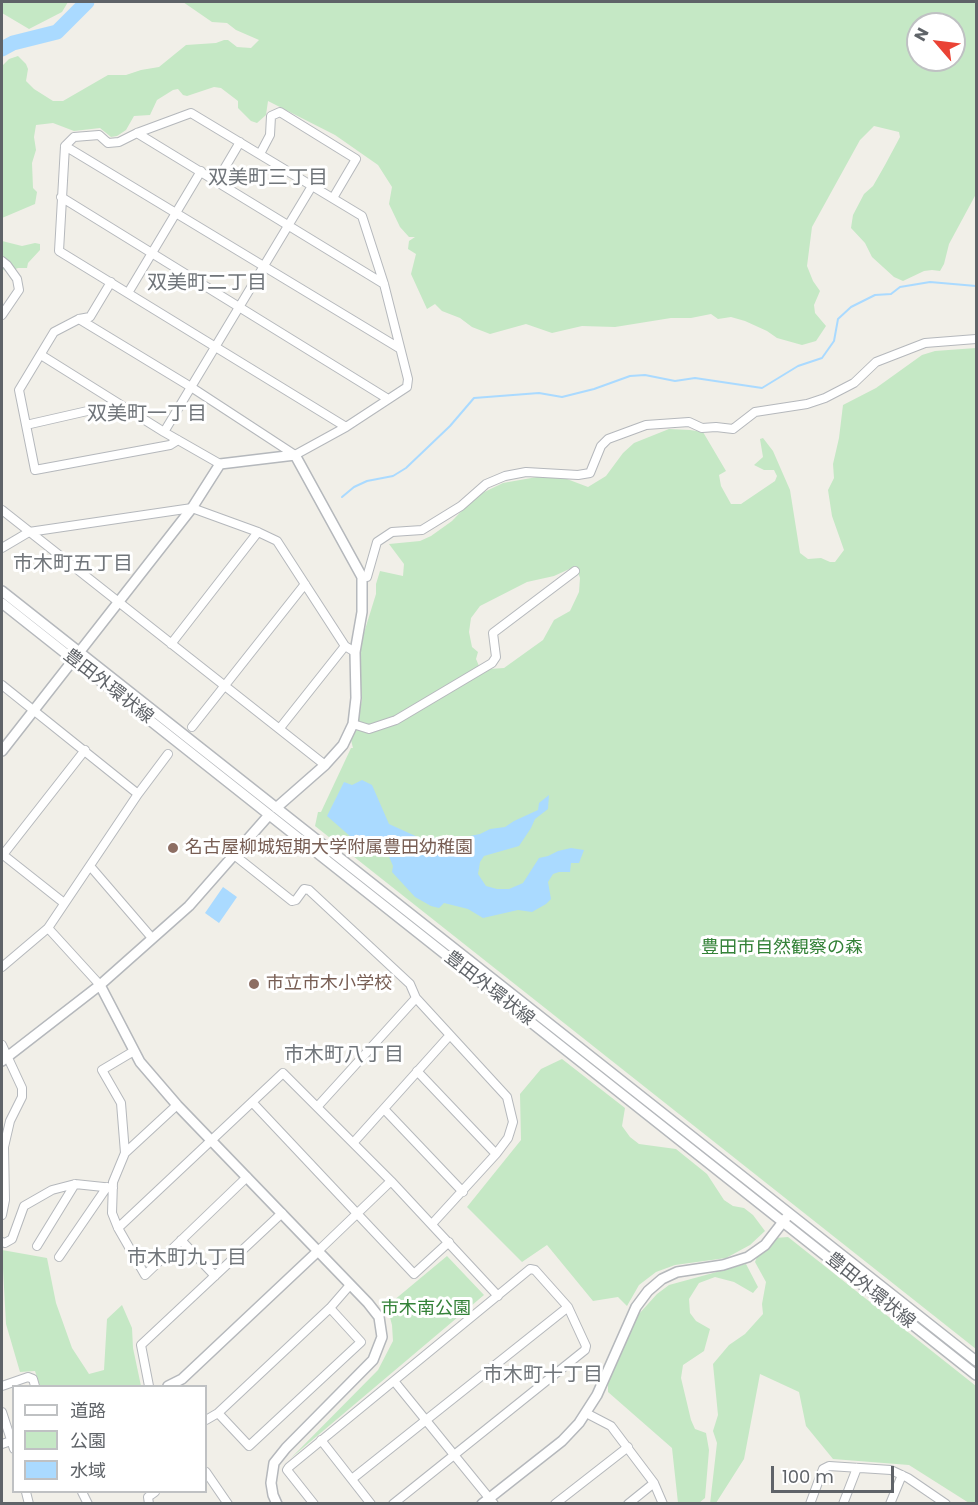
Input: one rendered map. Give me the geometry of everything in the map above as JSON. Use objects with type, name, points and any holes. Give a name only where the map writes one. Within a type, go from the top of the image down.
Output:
[{"type":"street","points":[[260,154],[270,135],[270,116],[280,112],[356,159],[333,198]]},
{"type":"street","points":[[41,355],[118,404],[220,464],[295,454],[346,427],[407,387],[408,379],[384,284],[362,216],[191,113],[119,142],[108,143],[99,135],[74,137],[64,146],[59,251],[346,427]]},
{"type":"street","points":[[137,133],[384,284]]},
{"type":"street","points":[[217,181],[240,142]]},
{"type":"street","points":[[64,146],[399,348]]},
{"type":"street","points":[[128,293],[201,171]]},
{"type":"street","points":[[164,432],[312,186]]},
{"type":"street","points":[[61,197],[241,306],[388,399]]},
{"type":"street","points":[[2,261],[7,264],[17,279],[19,290],[3,310]]},
{"type":"street","points":[[111,282],[90,316],[54,332],[19,390],[35,470],[170,445],[178,440]]},
{"type":"street","points":[[5,1059],[100,985],[189,906],[272,812],[325,765],[343,745],[353,724],[356,698],[355,652],[362,612],[362,577],[295,454],[79,319]]},
{"type":"street","points":[[362,577],[367,577],[377,542],[392,532],[422,530],[461,506],[486,484],[505,476],[526,472],[578,475],[590,473],[601,446],[608,439],[646,425],[689,422],[702,428],[733,429],[755,412],[807,404],[825,398],[854,383],[876,362],[925,343],[976,339]]},
{"type":"street","points":[[26,425],[118,404]]},
{"type":"street","points":[[2,751],[192,508],[220,464]]},
{"type":"street","points":[[2,548],[29,532],[192,508],[277,541],[345,646],[355,652]]},
{"type":"street","points":[[2,510],[325,765]]},
{"type":"street","points":[[171,644],[258,532]]},
{"type":"street","points":[[353,724],[369,729],[396,720],[492,663],[496,657],[493,633],[575,571]]},
{"type":"street","points":[[192,727],[305,584]]},
{"type":"street","name":"豊田外環状線","points":[[2,591],[76,656],[786,1218],[976,1375]]},
{"type":"street","name":"豊田外環状線","points":[[2,603],[76,656]]},
{"type":"street","points":[[280,728],[345,646]]},
{"type":"street","points":[[2,685],[138,794]]},
{"type":"street","points":[[64,903],[2,855],[85,750]]},
{"type":"street","points":[[2,968],[48,928],[138,794],[168,754]]},
{"type":"street","points":[[233,854],[292,901],[296,900],[304,889],[309,890],[410,984],[416,998],[508,1099],[513,1122],[508,1138],[432,1224]]},
{"type":"street","points":[[90,866],[152,938]]},
{"type":"street","points":[[48,928],[100,985],[140,1062],[177,1105],[379,1317],[382,1328],[380,1345],[373,1360],[278,1457],[271,1476],[271,1490],[277,1503]]},
{"type":"street","points":[[318,1106],[416,998]]},
{"type":"street","points":[[354,1142],[450,1035]]},
{"type":"street","points":[[2,1046],[5,1059],[22,1088],[22,1097],[10,1121],[3,1148],[5,1200],[2,1215]]},
{"type":"street","points":[[125,1153],[121,1103],[102,1070],[134,1052]]},
{"type":"street","points":[[417,1071],[496,1154]]},
{"type":"street","points":[[118,1228],[283,1073],[354,1142],[498,1296]]},
{"type":"street","points":[[252,1102],[414,1274],[448,1242]]},
{"type":"street","points":[[58,1257],[110,1188],[125,1153],[177,1105]]},
{"type":"street","points":[[384,1110],[463,1191]]},
{"type":"street","points":[[110,1188],[112,1213],[118,1228],[145,1275],[247,1176]]},
{"type":"street","points":[[170,1385],[182,1379],[391,1181]]},
{"type":"street","points":[[2,1242],[5,1243],[12,1239],[24,1206],[52,1190],[75,1184],[110,1188]]},
{"type":"street","points":[[37,1246],[75,1184]]},
{"type":"street","points":[[149,1385],[141,1346],[282,1213]]},
{"type":"street","points":[[394,1381],[454,1455],[488,1502],[561,1441],[586,1413],[597,1395],[636,1307],[648,1291],[662,1279],[677,1272],[748,1257],[765,1245],[786,1218]]},
{"type":"street","name":"豊田外環状線","points":[[786,1218],[976,1361]]},
{"type":"street","points":[[181,1240],[215,1276]]},
{"type":"street","points":[[314,1503],[287,1470],[530,1269],[535,1270],[568,1307],[586,1346],[585,1350],[393,1503]]},
{"type":"street","points":[[207,1419],[218,1413],[330,1308],[350,1285]]},
{"type":"street","points":[[352,1479],[568,1307]]},
{"type":"street","points":[[218,1413],[249,1446],[361,1342],[330,1308]]},
{"type":"street","points":[[2,1386],[28,1377],[33,1379],[35,1385]]},
{"type":"street","points":[[2,1412],[12,1440]]},
{"type":"street","points":[[586,1413],[611,1426],[654,1483],[663,1503]]},
{"type":"street","points":[[321,1440],[371,1503]]},
{"type":"street","points":[[555,1503],[628,1447]]},
{"type":"street","points":[[810,1503],[823,1469],[829,1466],[891,1470],[941,1502]]},
{"type":"street","points":[[843,1503],[857,1468]]},
{"type":"street","points":[[207,1473],[228,1503]]},
{"type":"street","points":[[890,1503],[902,1475]]},
{"type":"street","points":[[628,1503],[654,1483]]},
{"type":"green space","points":[[2,2],[68,2],[62,12],[29,29],[2,13]]},
{"type":"green space","points":[[183,2],[976,2],[976,194],[949,244],[940,271],[924,271],[903,281],[894,277],[872,257],[865,243],[851,228],[853,215],[864,194],[873,186],[900,137],[899,132],[874,126],[860,140],[812,227],[807,266],[820,291],[814,305],[815,313],[826,326],[816,341],[802,345],[777,338],[745,321],[731,317],[718,319],[711,314],[615,327],[582,326],[552,333],[526,324],[490,334],[442,311],[435,304],[427,309],[411,274],[416,254],[408,249],[409,241],[415,237],[409,237],[400,227],[389,204],[392,187],[378,165],[335,135],[268,101],[266,115],[257,123],[251,121],[238,108],[238,101],[221,88],[214,87],[187,96],[178,89],[173,90],[157,100],[150,115],[134,116],[126,130],[117,136],[111,137],[100,128],[74,131],[53,123],[36,125],[34,137],[36,150],[32,163],[33,188],[37,192],[35,204],[2,218],[3,65],[9,59],[18,56],[26,64],[28,69],[26,81],[34,89],[53,101],[63,101],[108,75],[126,75],[159,67],[186,45],[228,40],[237,47],[251,48],[259,40],[236,30],[227,23],[212,22]]},
{"type":"green space","points":[[2,241],[22,246],[40,244],[40,250],[28,263],[27,268],[18,268],[8,272],[2,269]]},
{"type":"green space","name":"豊田市自然観察の森","points":[[976,348],[976,1349],[315,826],[318,812],[321,812],[353,748],[351,740],[357,729],[375,731],[391,725],[489,669],[504,668],[543,640],[554,620],[570,611],[579,592],[580,578],[576,566],[554,576],[527,582],[480,606],[471,618],[469,632],[472,647],[478,652],[476,659],[479,666],[395,718],[368,727],[357,722],[362,700],[358,652],[376,594],[380,571],[403,576],[404,564],[389,544],[420,541],[431,536],[452,521],[476,496],[503,483],[559,476],[588,487],[606,476],[623,453],[634,443],[669,429],[703,432],[726,471],[719,475],[721,486],[731,504],[741,504],[775,481],[777,476],[774,470],[764,470],[754,465],[763,457],[760,439],[763,438],[773,451],[790,490],[800,553],[808,559],[821,558],[835,562],[844,550],[832,516],[828,490],[834,478],[833,464],[843,405],[876,388],[922,355],[935,351]]},
{"type":"green space","points":[[562,1059],[625,1108],[622,1126],[630,1137],[639,1144],[676,1149],[707,1174],[724,1200],[733,1206],[744,1208],[753,1215],[765,1231],[750,1245],[726,1258],[675,1265],[656,1272],[639,1285],[627,1306],[618,1297],[593,1301],[547,1245],[522,1262],[467,1207],[521,1140],[520,1094],[541,1069]]},
{"type":"green space","points":[[788,1237],[976,1386],[976,1503],[969,1503],[909,1465],[833,1459],[806,1426],[799,1392],[760,1374],[744,1459],[716,1503],[710,1504],[717,1443],[713,1431],[718,1415],[713,1364],[729,1345],[745,1334],[763,1314],[762,1304],[766,1282],[755,1262],[775,1238]]},
{"type":"green space","points":[[2,1250],[47,1258],[56,1303],[72,1348],[89,1374],[104,1370],[107,1319],[122,1305],[132,1328],[133,1348],[141,1385],[40,1385],[35,1371],[20,1372],[6,1324]]},
{"type":"green space","name":"市木南公園","points":[[447,1256],[484,1295],[291,1458],[378,1370],[393,1341],[387,1306]]},
{"type":"green space","points":[[746,1264],[758,1287],[753,1293],[734,1282],[715,1277],[699,1283],[689,1299],[690,1313],[696,1321],[710,1329],[704,1351],[683,1365],[681,1378],[691,1420],[695,1429],[706,1433],[709,1450],[705,1498],[699,1503],[678,1503],[672,1448],[608,1392],[608,1382],[638,1315],[657,1294],[669,1285]]},
{"type":"water","points":[[362,780],[372,785],[389,824],[422,839],[465,837],[505,827],[538,810],[539,803],[549,795],[548,809],[535,819],[519,846],[484,856],[480,862],[478,874],[486,886],[509,889],[523,883],[539,858],[571,848],[584,850],[579,863],[571,863],[570,872],[553,874],[548,882],[551,899],[532,912],[518,910],[483,918],[468,909],[444,903],[439,908],[431,906],[415,897],[392,872],[393,866],[387,852],[377,847],[359,844],[327,816],[344,782],[352,785]]},
{"type":"water","points":[[223,887],[237,897],[219,923],[205,913]]},
{"type":"waterway","points":[[2,49],[13,43],[57,32],[87,2]]},
{"type":"waterway","points":[[342,497],[354,487],[367,481],[393,476],[406,468],[450,426],[474,398],[539,393],[562,397],[630,376],[645,375],[675,381],[695,378],[762,388],[798,366],[822,358],[834,341],[838,319],[851,307],[875,295],[891,294],[900,287],[930,282],[976,286]]},
{"type":"place","name":"名古屋柳城短期大学附属豊田幼稚園","points":[[173,848]]},
{"type":"place","name":"市立市木小学校","points":[[254,984]]},
{"type":"district","name":"双美町三丁目","points":[[268,179]]},
{"type":"district","name":"双美町二丁目","points":[[207,284]]},
{"type":"district","name":"双美町一丁目","points":[[147,415]]},
{"type":"district","name":"市木町五丁目","points":[[73,565]]},
{"type":"district","name":"市木町八丁目","points":[[344,1056]]},
{"type":"district","name":"市木町九丁目","points":[[187,1259]]},
{"type":"district","name":"市木町十丁目","points":[[543,1376]]}]
